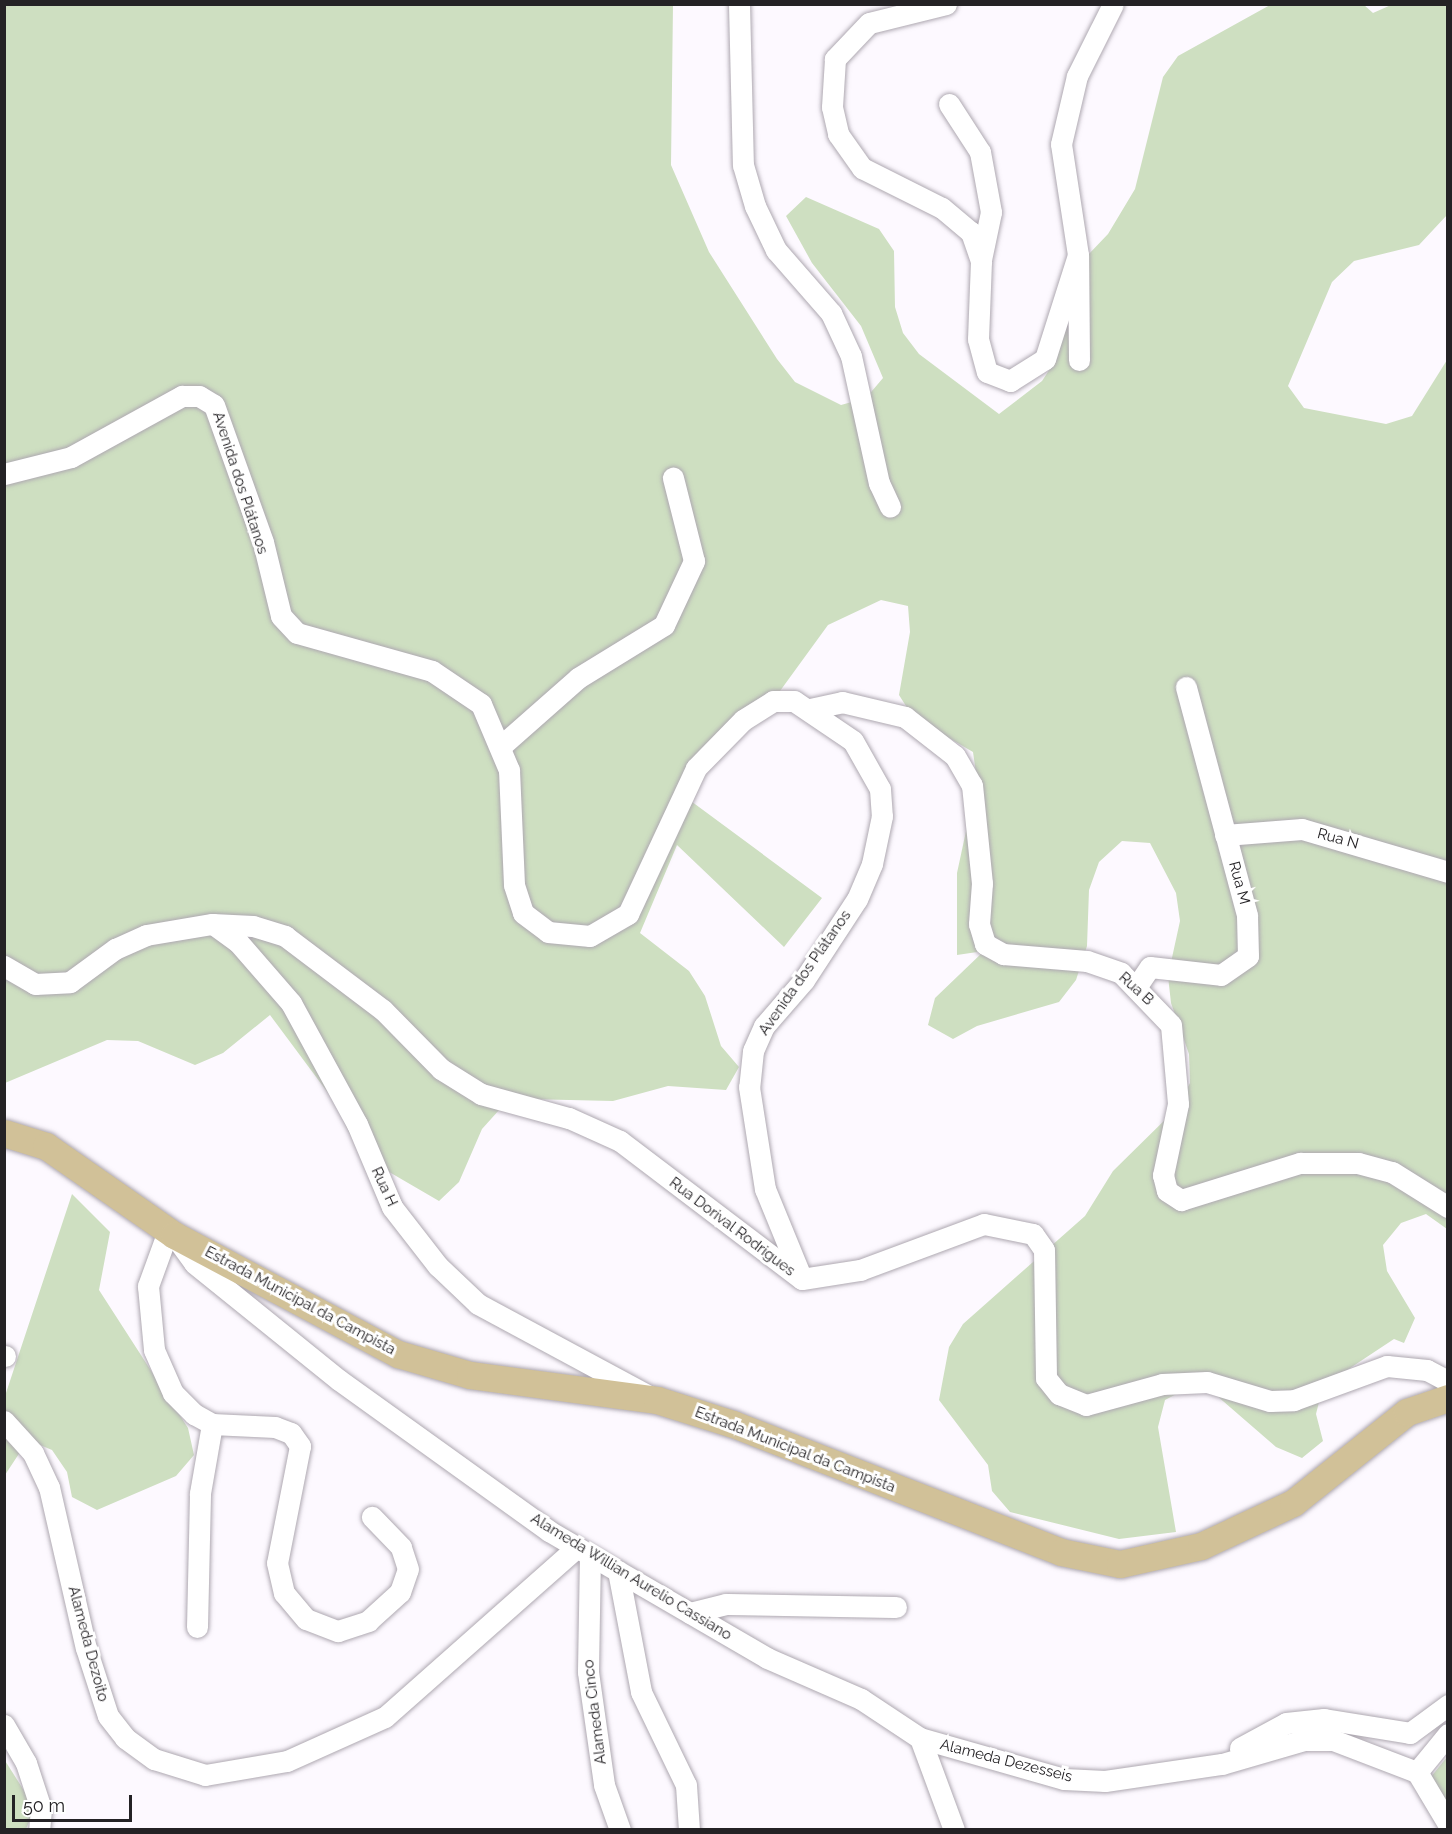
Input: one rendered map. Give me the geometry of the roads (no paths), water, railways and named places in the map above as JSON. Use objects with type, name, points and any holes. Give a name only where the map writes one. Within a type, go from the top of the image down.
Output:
[{"type":"main road","name":"Estrada Municipal da Campista","points":[[4,1133],[46,1146],[171,1233],[398,1354],[470,1375],[657,1400],[733,1424],[1061,1552],[1120,1564],[1201,1546],[1293,1503],[1407,1412],[1448,1398]]},
{"type":"street","points":[[739,4],[743,165],[755,206],[776,250],[831,313],[846,345],[890,507]]},
{"type":"street","points":[[946,4],[869,23],[835,59],[832,107],[838,134],[862,168],[942,208],[971,232],[981,261]]},
{"type":"street","points":[[1079,360],[1078,255],[1061,144],[1077,76],[1113,4]]},
{"type":"street","points":[[949,104],[980,152],[991,212],[981,261],[978,339],[987,372],[1011,381],[1045,358],[1078,255]]},
{"type":"street","name":"Avenida dos Plátanos","points":[[4,474],[71,458],[182,396],[199,396],[214,405],[263,542],[280,616],[297,633],[432,671],[481,704],[501,746],[509,770],[514,885],[523,913],[548,932],[590,936],[628,914],[696,768],[743,720],[774,701],[810,709],[853,741],[872,768],[882,816],[857,899],[804,980],[764,1026],[753,1051],[749,1087],[757,1160],[776,1223],[802,1279]]},
{"type":"street","points":[[501,746],[578,678],[664,626],[694,561],[673,478]]},
{"type":"street","name":"Rua M","points":[[1137,986],[1150,968],[1221,975],[1248,956],[1247,915],[1186,687]]},
{"type":"street","name":"Rua B","points":[[810,709],[842,702],[905,717],[955,756],[972,785],[982,883],[979,924],[985,944],[1003,954],[1087,961],[1121,973],[1137,986],[1171,1024],[1178,1104],[1163,1175],[1167,1191],[1181,1200],[1300,1163],[1358,1164],[1392,1172],[1448,1207]]},
{"type":"street","name":"Rua N","points":[[1225,835],[1302,829],[1448,872]]},
{"type":"street","name":"Rua Dorival Rodrigues","points":[[4,966],[35,984],[70,982],[116,949],[146,935],[212,924],[253,926],[285,936],[382,1010],[441,1069],[481,1095],[569,1118],[620,1141],[802,1279],[860,1270],[984,1224],[1007,1225],[1033,1234],[1044,1250],[1046,1378],[1059,1394],[1086,1406],[1162,1384],[1206,1382],[1270,1401],[1294,1400],[1387,1366],[1426,1370],[1448,1381]]},
{"type":"street","name":"Rua H","points":[[212,924],[238,942],[291,1003],[357,1124],[392,1207],[438,1266],[478,1304],[657,1400]]},
{"type":"street","points":[[171,1233],[148,1286],[153,1350],[173,1393],[212,1425],[275,1427],[291,1433],[300,1446],[277,1563],[284,1593],[306,1619],[338,1631],[368,1621],[400,1592],[408,1569],[401,1547],[372,1517]]},
{"type":"street","name":"Alameda Willian Aurelio Cassiano","points":[[171,1233],[194,1263],[339,1380],[583,1551],[767,1658],[861,1699],[920,1738]]},
{"type":"street","name":"Alameda Dezoito","points":[[4,1421],[33,1452],[49,1487],[86,1648],[108,1716],[125,1738],[154,1759],[205,1775],[287,1761],[385,1717],[583,1551]]},
{"type":"street","points":[[196,1627],[200,1493],[212,1425]]},
{"type":"street","name":"Alameda Cinco","points":[[583,1551],[588,1672],[604,1785],[620,1830]]},
{"type":"street","points":[[618,1571],[641,1692],[686,1785],[689,1830]]},
{"type":"street","points":[[690,1613],[726,1604],[896,1607]]},
{"type":"street","points":[[1222,1764],[1248,1741],[1286,1723],[1324,1719],[1410,1732],[1448,1705]]},
{"type":"street","points":[[4,1725],[26,1763],[40,1820]]},
{"type":"street","points":[[1448,1734],[1417,1772],[1448,1824]]},
{"type":"street","points":[[920,1738],[954,1830]]},
{"type":"street","name":"Alameda Dezesseis","points":[[920,1738],[1064,1779],[1106,1781],[1222,1764],[1263,1749],[1333,1740],[1417,1772]]}]
